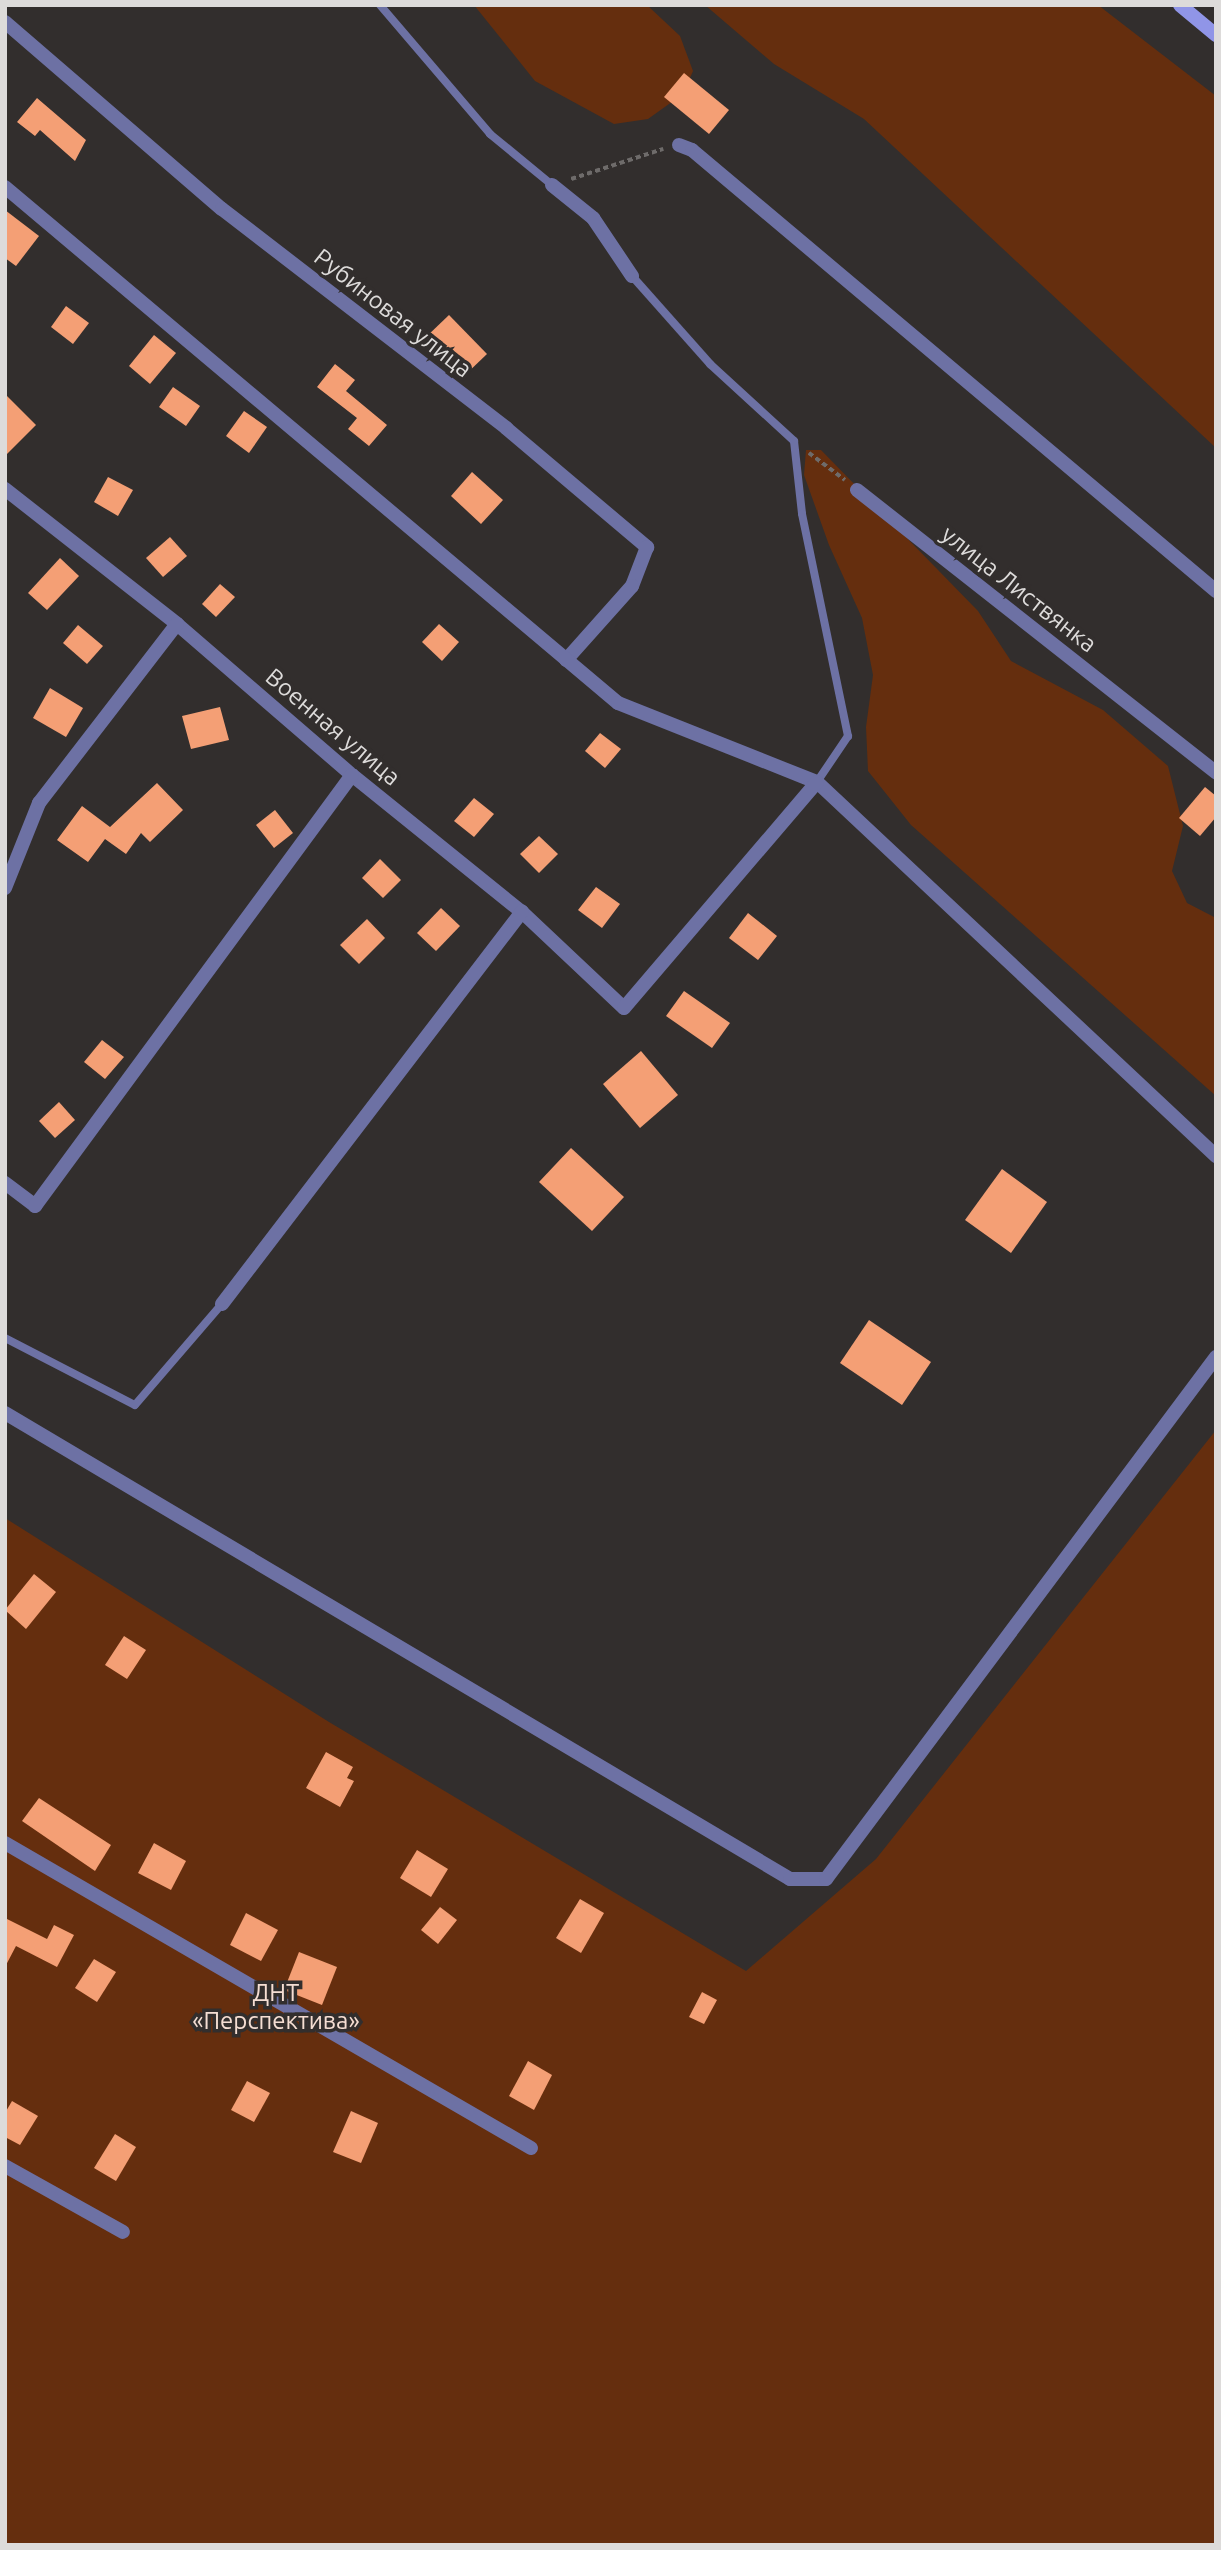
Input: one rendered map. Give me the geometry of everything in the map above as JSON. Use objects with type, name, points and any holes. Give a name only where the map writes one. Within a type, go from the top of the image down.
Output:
[{"type":"street","points":[[1180,5],[1216,35]]},
{"type":"street","name":"Рубиновая улица","points":[[5,22],[222,209],[506,428],[648,547],[632,586],[566,660]]},
{"type":"street","points":[[679,145],[692,150],[1216,591]]},
{"type":"street","points":[[552,185],[593,218],[632,276]]},
{"type":"street","points":[[5,187],[618,703],[817,782],[1216,1156]]},
{"type":"street","name":"Военная улица","points":[[5,489],[177,624],[352,775],[522,912],[624,1008],[817,782]]},
{"type":"street","name":"улица Листвянка","points":[[857,490],[1216,773]]},
{"type":"street","points":[[5,888],[39,803],[177,624]]},
{"type":"street","points":[[5,1183],[35,1206],[352,775]]},
{"type":"street","points":[[222,1304],[522,912]]},
{"type":"street","points":[[5,1413],[790,1879],[826,1879],[1216,1357]]},
{"type":"street","points":[[5,1843],[531,2148]]},
{"type":"street","points":[[5,2166],[123,2232]]},
{"type":"lane","points":[[380,5],[490,134],[552,185]]},
{"type":"lane","points":[[632,276],[710,364],[794,441],[802,514],[848,736],[817,782]]},
{"type":"lane","points":[[5,1338],[135,1405],[222,1304]]},
{"type":"path","points":[[552,185],[679,145]]},
{"type":"path","points":[[794,441],[857,490]]},
{"type":"green space","points":[[474,5],[647,5],[680,36],[693,71],[683,94],[648,119],[614,124],[535,81]]},
{"type":"green space","points":[[705,5],[1098,5],[1216,96],[1216,448],[864,119],[774,64]]},
{"type":"green space","points":[[806,450],[821,450],[978,611],[1011,661],[1103,710],[1168,766],[1183,826],[1172,871],[1187,903],[1216,918],[1216,1096],[911,825],[868,771],[866,727],[873,675],[862,618],[829,545],[804,475]]},
{"type":"green space","name":"ДНТ «Перспектива»","points":[[1216,1430],[1216,2545],[5,2545],[5,1518],[329,1722],[746,1971],[876,1859]]},
{"type":"building","points":[[684,73],[729,110],[709,134],[664,97]]},
{"type":"building","points":[[37,98],[86,140],[75,161],[40,130],[35,136],[17,122]]},
{"type":"building","points":[[5,210],[39,236],[16,266],[5,258]]},
{"type":"building","points":[[66,306],[89,323],[73,344],[51,327]]},
{"type":"building","points":[[449,315],[487,354],[463,377],[425,338]]},
{"type":"building","points":[[154,335],[176,353],[150,384],[129,366]]},
{"type":"building","points":[[335,364],[355,380],[346,391],[387,425],[369,446],[348,429],[357,418],[317,387]]},
{"type":"building","points":[[173,387],[200,406],[186,426],[159,407]]},
{"type":"building","points":[[5,394],[36,425],[5,456]]},
{"type":"building","points":[[244,411],[267,427],[249,453],[226,436]]},
{"type":"building","points":[[472,472],[503,500],[481,524],[451,496]]},
{"type":"building","points":[[108,477],[133,490],[118,516],[94,502]]},
{"type":"building","points":[[170,537],[187,556],[163,577],[146,558]]},
{"type":"building","points":[[60,558],[79,576],[47,610],[28,593]]},
{"type":"building","points":[[220,584],[235,597],[216,617],[202,604]]},
{"type":"building","points":[[439,624],[459,642],[442,661],[422,642]]},
{"type":"building","points":[[78,625],[103,646],[87,664],[63,643]]},
{"type":"building","points":[[50,688],[83,708],[66,737],[33,718]]},
{"type":"building","points":[[220,707],[229,740],[191,749],[182,716]]},
{"type":"building","points":[[600,733],[621,749],[605,768],[585,751]]},
{"type":"building","points":[[157,783],[183,810],[150,842],[141,833],[126,854],[105,839],[88,862],[57,840],[82,806],[110,827]]},
{"type":"building","points":[[1205,787],[1216,796],[1216,817],[1200,836],[1179,818]]},
{"type":"building","points":[[474,798],[494,814],[474,837],[454,821]]},
{"type":"building","points":[[275,810],[293,833],[274,848],[256,825]]},
{"type":"building","points":[[539,836],[558,854],[539,873],[520,854]]},
{"type":"building","points":[[380,859],[401,880],[383,898],[362,878]]},
{"type":"building","points":[[596,887],[620,904],[602,928],[578,910]]},
{"type":"building","points":[[441,908],[460,926],[436,951],[417,933]]},
{"type":"building","points":[[748,913],[777,936],[758,960],[729,938]]},
{"type":"building","points":[[367,919],[385,938],[359,964],[340,945]]},
{"type":"building","points":[[684,991],[730,1023],[712,1048],[666,1016]]},
{"type":"building","points":[[102,1040],[124,1057],[105,1079],[84,1062]]},
{"type":"building","points":[[641,1051],[678,1095],[640,1128],[603,1084]]},
{"type":"building","points":[[59,1102],[75,1120],[55,1138],[39,1121]]},
{"type":"building","points":[[571,1148],[624,1197],[592,1231],[539,1182]]},
{"type":"building","points":[[1002,1169],[1047,1202],[1011,1253],[965,1220]]},
{"type":"building","points":[[869,1320],[931,1362],[902,1405],[840,1363]]},
{"type":"building","points":[[34,1574],[56,1592],[26,1629],[5,1610]]},
{"type":"building","points":[[124,1636],[146,1650],[127,1679],[105,1665]]},
{"type":"building","points":[[326,1752],[353,1767],[347,1778],[354,1781],[340,1807],[306,1788]]},
{"type":"building","points":[[39,1798],[111,1845],[95,1871],[22,1821]]},
{"type":"building","points":[[154,1843],[186,1861],[171,1890],[138,1873]]},
{"type":"building","points":[[417,1850],[448,1869],[431,1897],[400,1878]]},
{"type":"building","points":[[580,1899],[604,1913],[581,1953],[556,1938]]},
{"type":"building","points":[[440,1907],[457,1920],[438,1944],[421,1930]]},
{"type":"building","points":[[246,1913],[278,1930],[261,1961],[230,1945]]},
{"type":"building","points":[[5,1918],[47,1939],[54,1925],[74,1935],[57,1967],[16,1946],[5,1967]]},
{"type":"building","points":[[299,1952],[337,1967],[322,2005],[284,1990]]},
{"type":"building","points":[[94,1959],[116,1972],[97,2002],[75,1988]]},
{"type":"building","points":[[702,1992],[717,2000],[704,2024],[689,2017]]},
{"type":"building","points":[[528,2061],[552,2075],[534,2110],[509,2096]]},
{"type":"building","points":[[247,2081],[270,2093],[254,2122],[231,2110]]},
{"type":"building","points":[[12,2101],[38,2116],[20,2145],[5,2137],[5,2113]]},
{"type":"building","points":[[351,2111],[378,2123],[361,2163],[333,2152]]},
{"type":"building","points":[[115,2134],[136,2147],[116,2181],[94,2168]]}]
